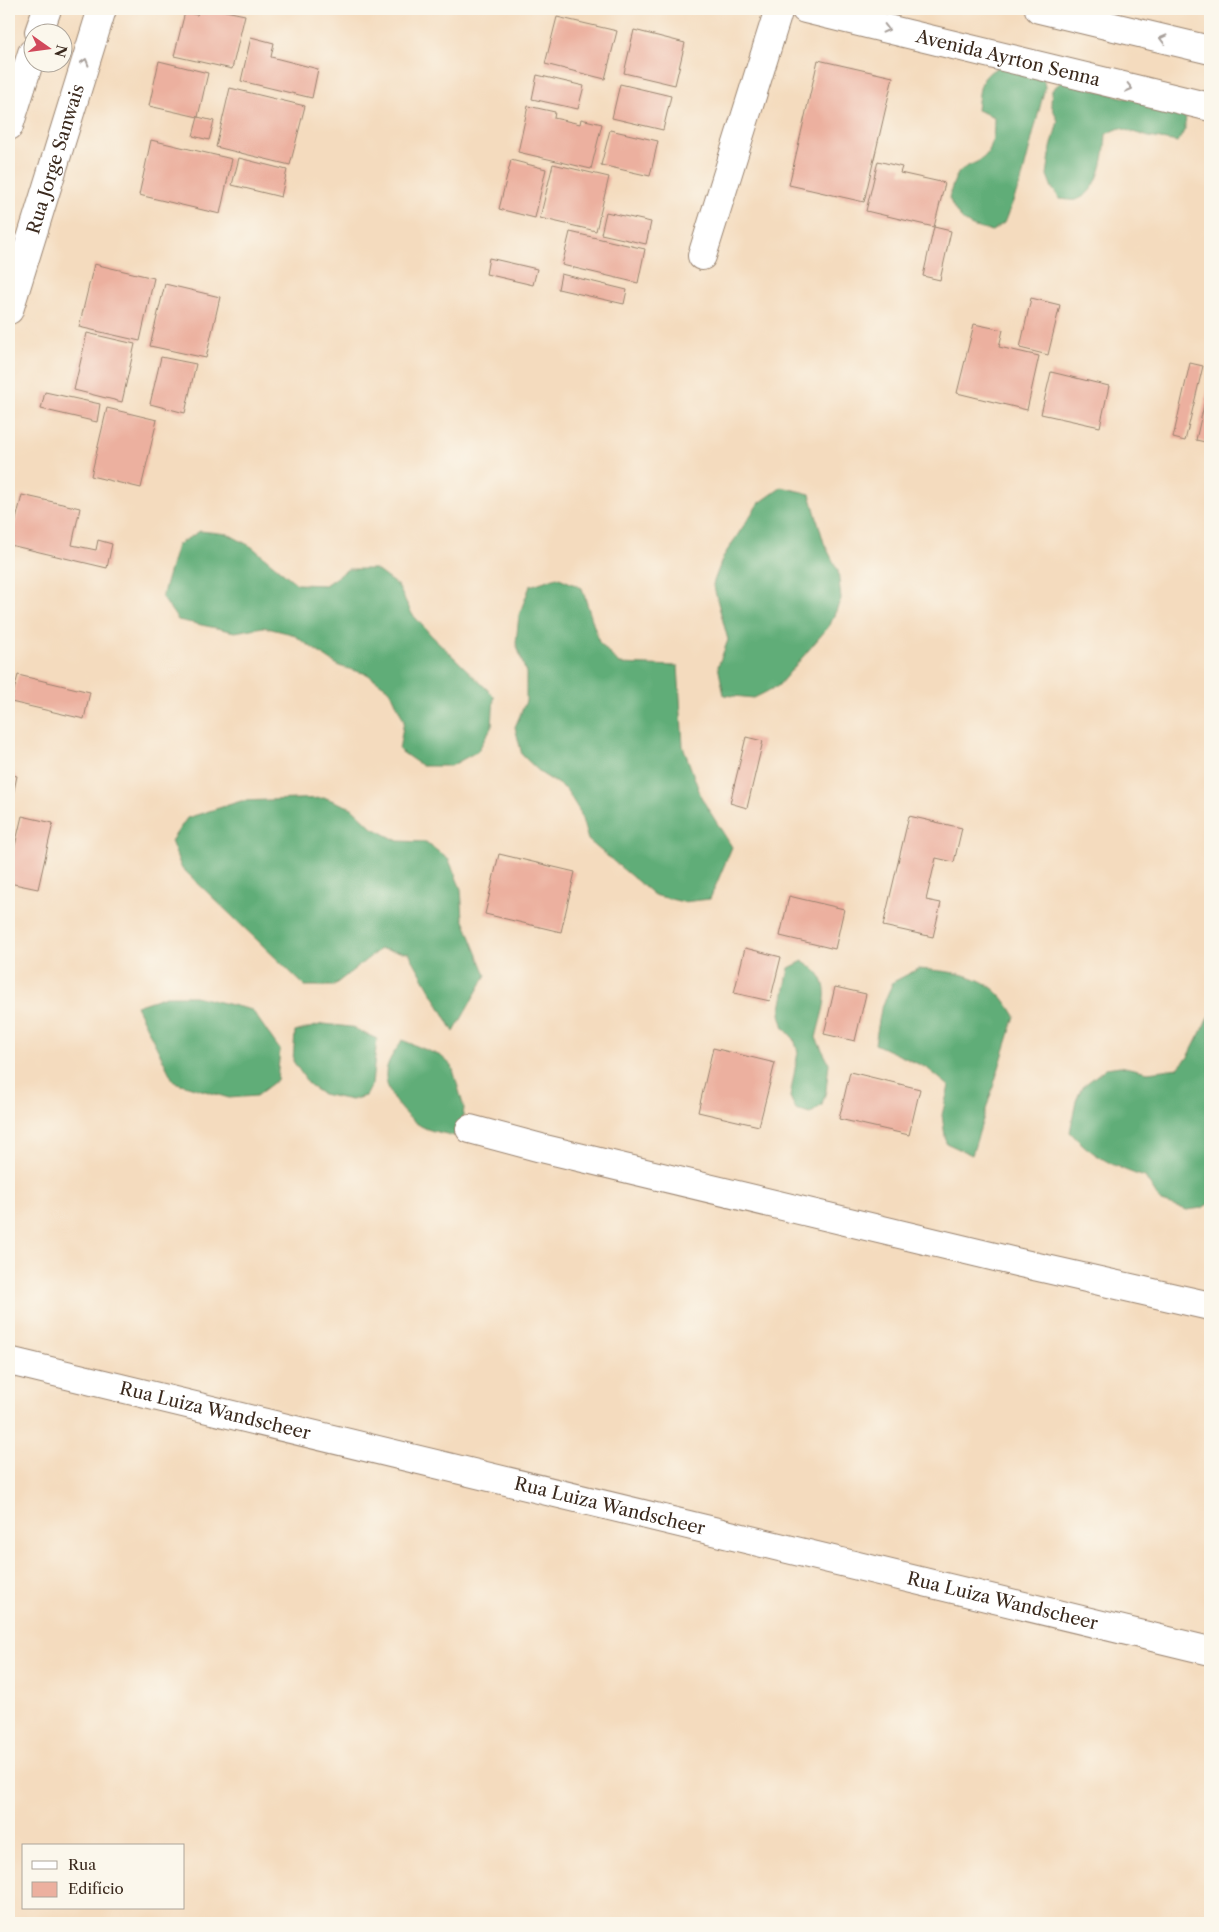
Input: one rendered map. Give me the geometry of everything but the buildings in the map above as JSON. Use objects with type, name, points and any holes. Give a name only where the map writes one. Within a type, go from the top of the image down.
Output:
[{"type":"street","points":[[42,22],[47,9]]},
{"type":"street","name":"Rua Jorge Sanwais","points":[[9,310],[102,9]]},
{"type":"street","points":[[702,256],[779,9]]},
{"type":"street","name":"Avenida Ayrton Senna","points":[[805,9],[1210,108]]},
{"type":"street","points":[[1040,9],[1210,50]]},
{"type":"street","points":[[9,126],[26,72]]},
{"type":"street","points":[[470,1129],[541,1148],[1016,1262],[1210,1306]]},
{"type":"street","name":"Rua Luiza Wandscheer","points":[[9,1361],[1210,1651]]},
{"type":"green space","points":[[1000,66],[1042,72],[1045,87],[1021,182],[1004,223],[992,231],[965,222],[956,212],[949,198],[959,172],[980,160],[989,150],[993,139],[994,117],[977,110],[981,84],[988,74]]},
{"type":"green space","points":[[1062,81],[1186,114],[1185,129],[1178,142],[1149,137],[1120,128],[1106,134],[1100,172],[1091,190],[1076,200],[1060,199],[1052,188],[1047,175],[1058,121],[1051,104],[1052,90]]},
{"type":"green space","points":[[782,487],[810,494],[824,543],[838,571],[841,599],[830,625],[778,686],[754,698],[724,695],[718,666],[728,640],[713,584],[723,557],[758,504]]},
{"type":"green space","points":[[200,531],[228,534],[252,547],[297,584],[325,585],[348,569],[375,569],[398,586],[412,614],[494,696],[492,726],[478,751],[451,766],[422,766],[399,750],[404,721],[390,690],[367,674],[339,666],[292,634],[263,627],[235,632],[178,620],[162,597],[177,545]]},
{"type":"green space","points":[[557,577],[582,588],[599,642],[619,664],[678,666],[683,746],[702,799],[732,847],[710,899],[683,902],[654,895],[588,840],[580,812],[566,789],[542,774],[522,755],[515,727],[526,701],[526,673],[516,643],[519,615],[530,586]]},
{"type":"green space","points":[[326,798],[352,808],[373,828],[398,841],[426,842],[449,860],[461,889],[463,918],[486,975],[454,1032],[409,953],[380,949],[333,986],[305,986],[181,867],[171,841],[187,818],[241,801]]},
{"type":"green space","points":[[803,961],[821,977],[824,986],[824,1005],[816,1038],[829,1063],[826,1091],[822,1105],[810,1114],[796,1110],[790,1097],[798,1052],[794,1039],[784,1028],[780,1014],[789,968]]},
{"type":"green space","points":[[918,969],[972,977],[991,987],[999,994],[1015,1016],[972,1155],[946,1143],[942,1115],[949,1086],[927,1068],[875,1044],[881,1009],[893,982]]},
{"type":"green space","points":[[166,996],[195,996],[252,1010],[280,1050],[277,1080],[256,1096],[229,1098],[174,1082],[136,1006]]},
{"type":"green space","points":[[1210,1014],[1210,1203],[1202,1208],[1187,1210],[1161,1202],[1145,1177],[1124,1170],[1104,1160],[1070,1132],[1076,1101],[1082,1087],[1106,1068],[1120,1066],[1148,1072],[1178,1068],[1188,1057]]},
{"type":"green space","points":[[323,1024],[351,1027],[377,1039],[372,1084],[365,1096],[351,1100],[322,1094],[310,1086],[293,1061],[295,1032]]},
{"type":"green space","points":[[402,1040],[441,1056],[452,1066],[464,1108],[462,1124],[454,1136],[419,1125],[404,1112],[391,1095],[387,1086],[387,1067]]}]
